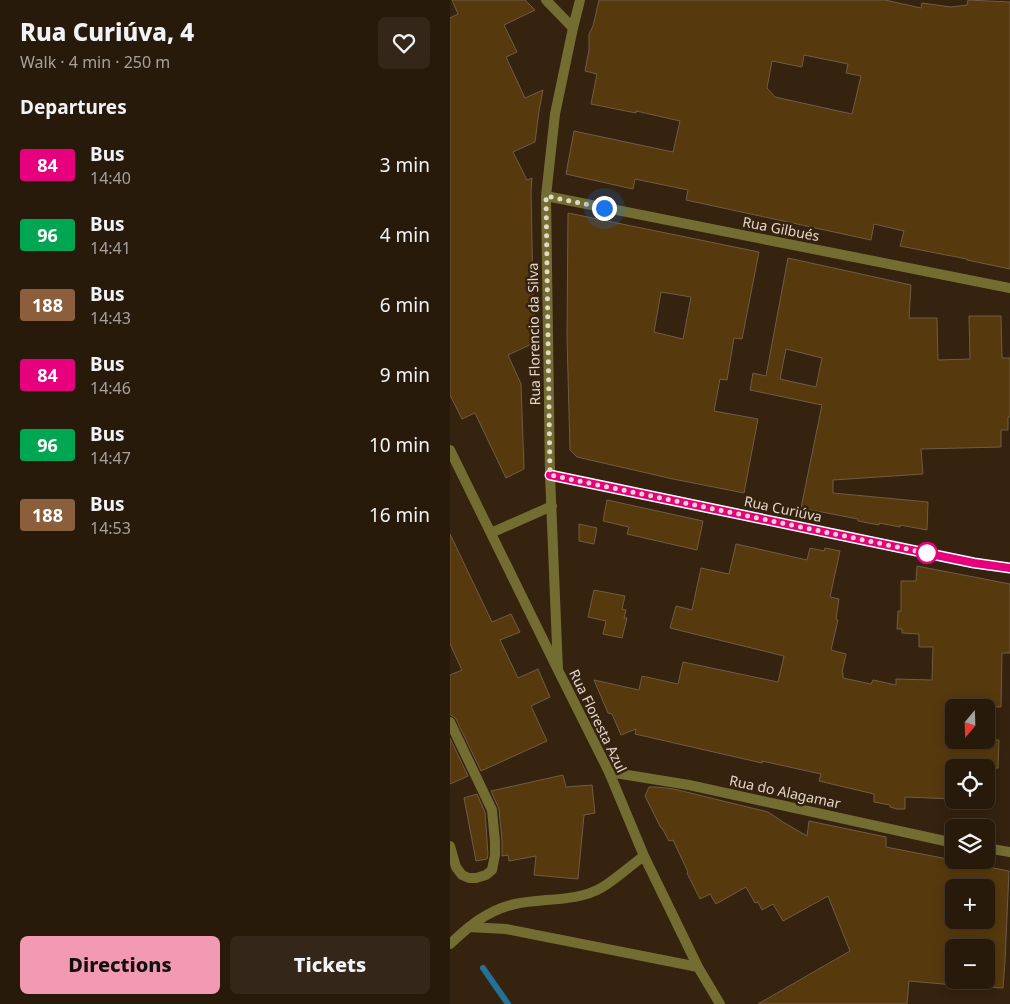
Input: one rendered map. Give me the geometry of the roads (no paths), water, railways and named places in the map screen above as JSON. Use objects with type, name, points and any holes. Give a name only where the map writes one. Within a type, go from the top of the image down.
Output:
[{"type":"street","points":[[546,0],[573,28]]},
{"type":"street","name":"Rua Florencio da Silva","points":[[558,670],[550,475],[546,196],[555,114],[580,0]]},
{"type":"street","name":"Rua Gilbués","points":[[546,196],[1010,288]]},
{"type":"street","name":"Rua Floresta Azul","points":[[450,450],[609,772],[644,856],[698,967],[720,1004]]},
{"type":"street","name":"Rua Curiúva","points":[[550,475],[974,563],[1010,568]]},
{"type":"street","points":[[491,534],[552,506]]},
{"type":"street","points":[[450,722],[492,810],[495,856],[492,870],[486,875],[476,878],[462,875],[456,867],[450,846]]},
{"type":"street","name":"Rua do Alagamar","points":[[609,772],[689,785],[945,841]]},
{"type":"street","points":[[995,850],[1010,852]]},
{"type":"street","points":[[450,944],[469,927],[491,912],[514,904],[576,897],[601,888],[644,856]]},
{"type":"street","points":[[469,927],[506,929],[698,967]]},
{"type":"waterway","points":[[483,968],[508,1004]]}]
